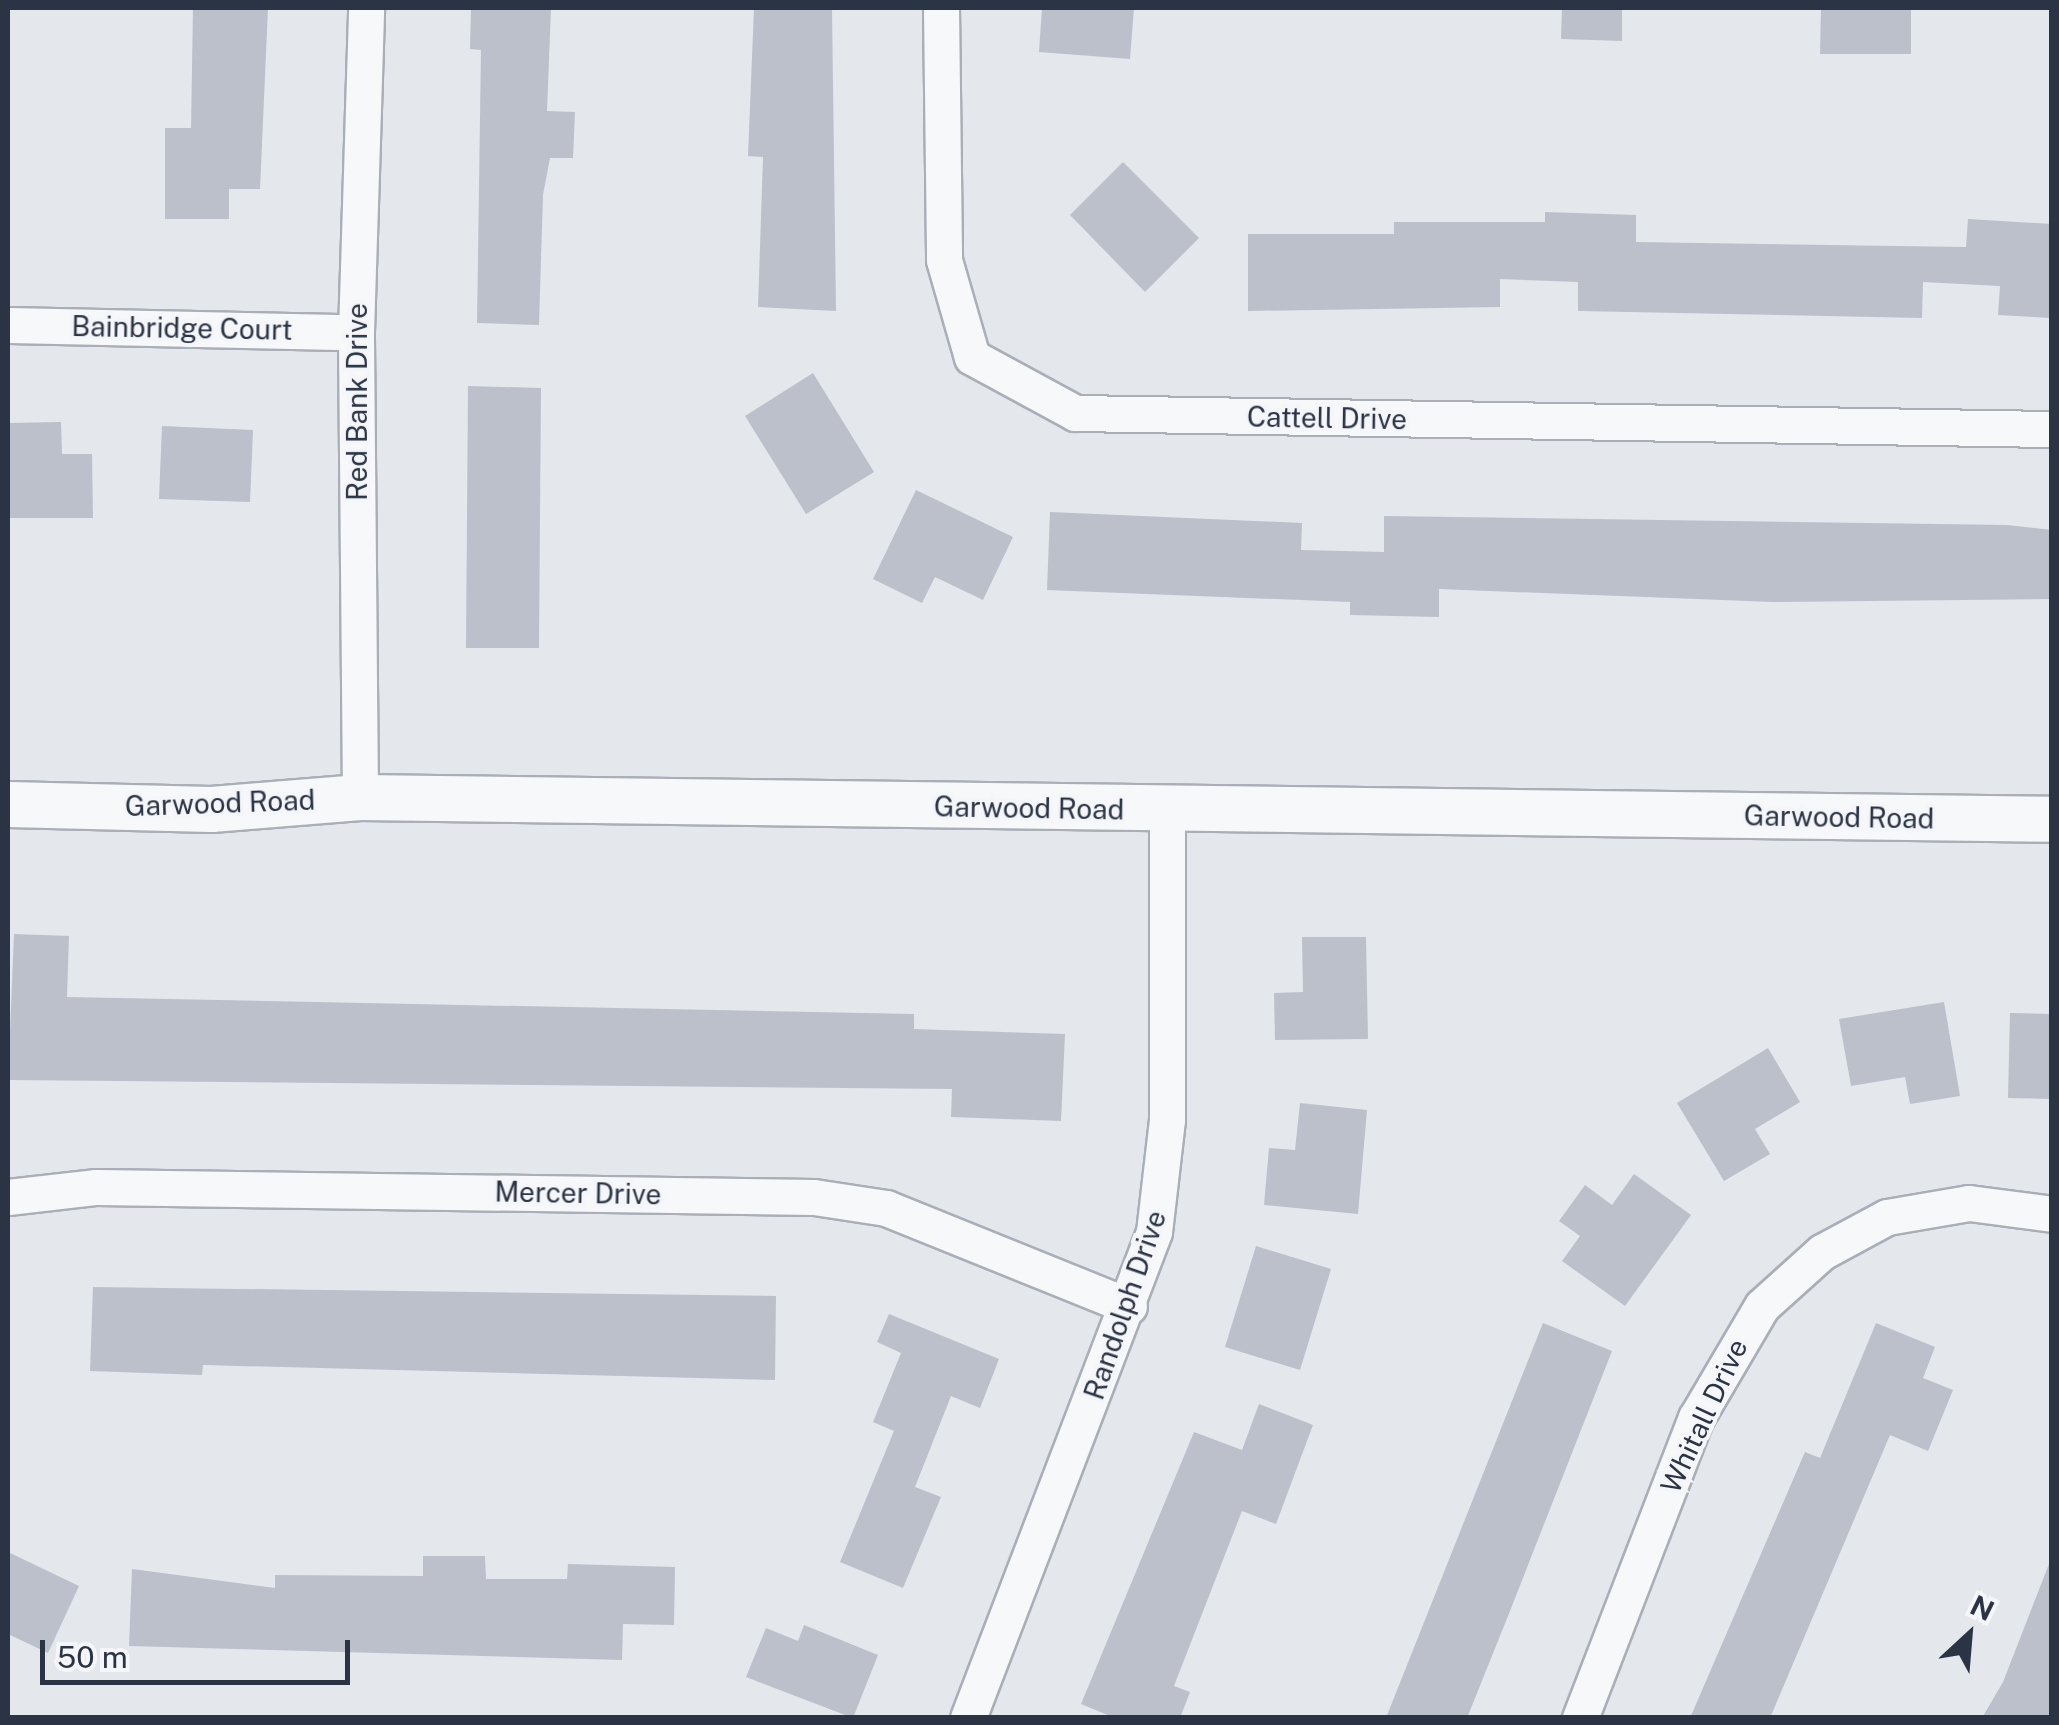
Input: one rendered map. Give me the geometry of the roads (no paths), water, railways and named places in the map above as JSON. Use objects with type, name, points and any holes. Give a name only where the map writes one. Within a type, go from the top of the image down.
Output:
[{"type":"street","name":"Red Bank Drive","points":[[360,797],[356,332],[366,8]]},
{"type":"street","name":"Cattell Drive","points":[[941,8],[944,260],[972,357],[1075,414],[2052,429]]},
{"type":"street","name":"Bainbridge Court","points":[[8,325],[356,332]]},
{"type":"street","name":"Garwood Road","points":[[8,804],[211,809],[360,797],[2052,819]]},
{"type":"street","name":"Randolph Drive","points":[[968,1718],[1129,1306],[1166,1156],[1168,810]]},
{"type":"street","name":"Mercer Drive","points":[[8,1197],[96,1187],[814,1197],[886,1208],[1129,1306]]},
{"type":"street","name":"Whitall Drive","points":[[1580,1718],[1696,1418],[1762,1306],[1822,1252],[1887,1217],[1969,1203],[2052,1214]]}]
